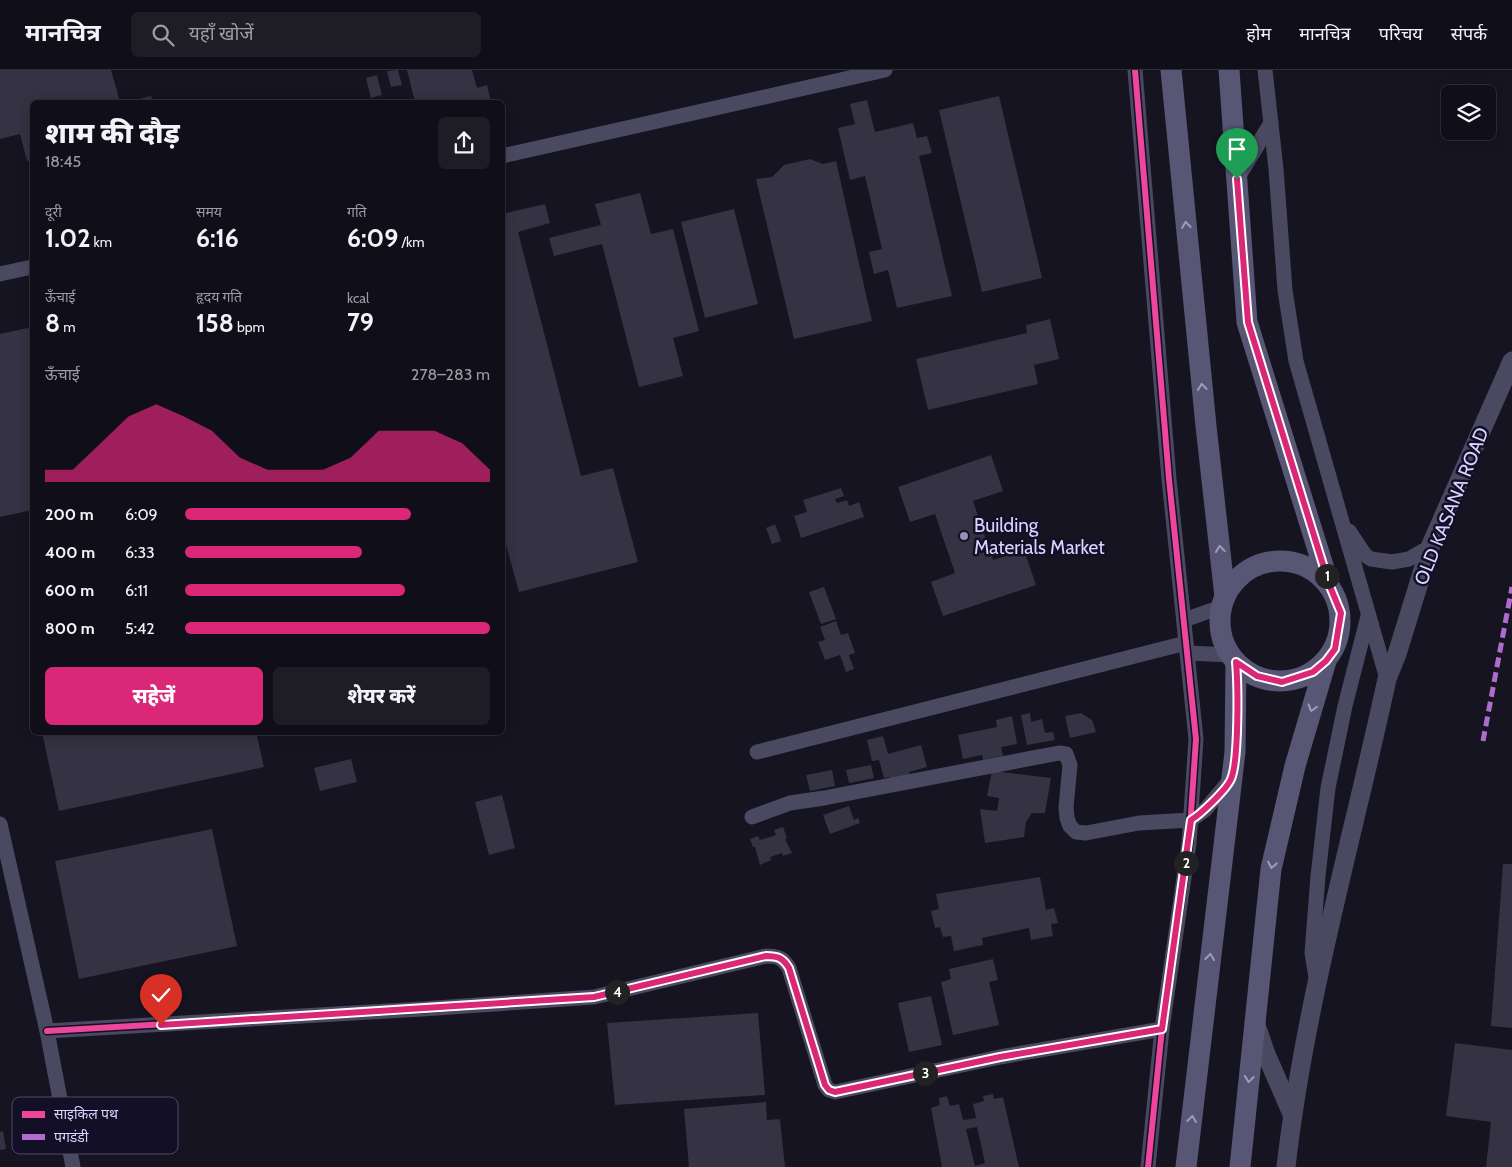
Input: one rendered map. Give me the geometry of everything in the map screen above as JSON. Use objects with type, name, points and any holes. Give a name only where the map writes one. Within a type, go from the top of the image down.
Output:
[{"type":"main road","points":[[1171,70],[1223,602],[1221,634],[1234,659],[1257,676],[1282,682],[1313,672],[1326,661],[1335,649],[1341,613],[1329,584],[1248,322],[1229,70]]},
{"type":"main road","points":[[1223,602],[1230,587],[1244,572],[1271,560],[1300,563],[1329,584]]},
{"type":"main road","points":[[1186,1167],[1235,752],[1234,659]]},
{"type":"main road","points":[[1240,1167],[1271,869],[1295,766],[1326,661]]},
{"type":"street","points":[[505,155],[885,70]]},
{"type":"street","points":[[1136,70],[1169,479],[1196,739],[1191,820],[1162,1029],[1148,1167]]},
{"type":"street","points":[[1265,70],[1290,330],[1296,361],[1386,679]]},
{"type":"street","points":[[1237,179],[1271,123]]},
{"type":"street","points":[[0,274],[30,266]]},
{"type":"street","name":"OLD KASANA ROAD","points":[[1286,1167],[1292,1114],[1316,980],[1386,679],[1397,654],[1430,547],[1512,361]]},
{"type":"street","points":[[1341,517],[1364,555],[1371,559],[1392,562],[1408,559],[1430,547]]},
{"type":"street","points":[[1184,620],[1223,602]]},
{"type":"street","points":[[1316,980],[1312,953],[1328,788],[1345,706],[1368,616]]},
{"type":"street","points":[[757,752],[1187,648],[1234,659]]},
{"type":"street","points":[[752,817],[790,803],[1059,753],[1066,754],[1070,765],[1066,807],[1070,826],[1076,832],[1086,833],[1139,823],[1191,820],[1205,810],[1231,779]]},
{"type":"street","points":[[0,824],[47,1031],[60,1097]]},
{"type":"street","points":[[47,1031],[412,1010],[594,997],[766,956],[777,956],[784,960],[789,968],[825,1085],[829,1090],[835,1092],[1000,1057],[1162,1029]]},
{"type":"street","points":[[1255,1020],[1266,1054],[1292,1114]]},
{"type":"street","points":[[71,1154],[73,1167]]},
{"type":"building","points":[[0,70],[111,70],[119,100],[30,100],[30,160],[27,161],[20,134],[0,139]]},
{"type":"building","points":[[398,70],[402,85],[391,87],[387,71]]},
{"type":"building","points":[[407,70],[472,70],[477,88],[487,85],[491,100],[414,100]]},
{"type":"building","points":[[377,75],[382,95],[371,98],[366,78]]},
{"type":"building","points":[[151,96],[152,100],[136,100]]},
{"type":"building","points":[[999,96],[1042,278],[982,292],[939,110]]},
{"type":"building","points":[[867,100],[875,132],[913,123],[917,138],[927,136],[932,153],[919,156],[952,296],[897,308],[888,270],[874,274],[869,252],[882,249],[865,176],[850,180],[838,128],[855,124],[850,104]]},
{"type":"building","points":[[810,159],[823,164],[836,161],[872,321],[794,339],[756,179],[772,177],[784,165]]},
{"type":"building","points":[[640,193],[651,234],[673,229],[699,331],[673,338],[683,376],[639,387],[602,244],[554,256],[549,238],[601,225],[595,204]]},
{"type":"building","points":[[545,204],[550,223],[518,232],[581,476],[613,468],[638,562],[519,592],[505,541],[505,213]]},
{"type":"building","points":[[734,209],[758,304],[705,318],[681,222]]},
{"type":"building","points":[[1050,319],[1059,359],[1034,365],[1038,384],[928,410],[916,359],[1027,333],[1026,325]]},
{"type":"building","points":[[30,327],[30,510],[0,517],[0,334]]},
{"type":"building","name":"Building Materials Market","points":[[991,455],[1003,491],[973,501],[993,560],[1024,550],[1036,585],[943,616],[931,582],[955,573],[935,514],[910,522],[898,487]]},
{"type":"building","points":[[841,488],[844,496],[835,499],[837,503],[847,500],[849,506],[859,502],[864,517],[801,538],[794,516],[807,512],[803,500]]},
{"type":"building","points":[[775,524],[781,541],[772,544],[766,528]]},
{"type":"building","points":[[824,587],[836,619],[821,624],[809,592]]},
{"type":"building","points":[[836,621],[841,635],[848,633],[855,653],[849,655],[854,669],[846,672],[840,655],[825,660],[818,642],[825,640],[820,627]]},
{"type":"building","points":[[1030,713],[1031,722],[1042,719],[1045,733],[1053,732],[1055,740],[1027,745],[1021,715]]},
{"type":"building","points":[[1081,713],[1092,720],[1096,732],[1070,738],[1065,716]]},
{"type":"building","points":[[1012,716],[1017,744],[1001,747],[1003,756],[983,760],[982,755],[963,759],[958,735],[997,727],[996,720]]},
{"type":"building","points":[[43,735],[257,735],[264,767],[59,811]]},
{"type":"building","points":[[883,736],[888,754],[921,745],[927,767],[909,772],[910,777],[891,782],[890,777],[884,778],[879,760],[872,761],[867,740]]},
{"type":"building","points":[[351,759],[357,782],[320,791],[314,768]]},
{"type":"building","points":[[871,765],[874,778],[849,783],[846,770]]},
{"type":"building","points":[[832,770],[835,786],[810,791],[806,775]]},
{"type":"building","points":[[992,771],[1051,778],[1045,813],[1032,813],[1026,822],[1024,837],[985,843],[980,809],[997,811],[999,798],[987,796]]},
{"type":"building","points":[[502,795],[515,848],[489,855],[475,802]]},
{"type":"building","points":[[849,806],[854,820],[858,818],[860,823],[830,834],[823,815]]},
{"type":"building","points":[[783,827],[787,838],[785,839],[792,853],[783,856],[782,853],[770,857],[771,860],[760,865],[755,847],[753,847],[750,839],[758,836],[760,840],[776,835],[774,830]]},
{"type":"building","points":[[212,829],[237,946],[79,979],[55,861]]},
{"type":"building","points":[[1503,864],[1512,864],[1512,1028],[1491,1026]]},
{"type":"building","points":[[1040,877],[1046,910],[1054,908],[1058,923],[1051,924],[1053,936],[1031,940],[1029,928],[982,938],[983,945],[954,951],[951,936],[943,937],[940,927],[935,928],[931,911],[939,909],[936,894]]},
{"type":"building","points":[[993,959],[998,980],[989,982],[999,1025],[953,1035],[941,982],[951,979],[949,969]]},
{"type":"building","points":[[931,996],[942,1045],[909,1052],[898,1003]]},
{"type":"building","points":[[758,1013],[765,1095],[615,1105],[607,1023]]},
{"type":"building","points":[[1455,1043],[1512,1050],[1512,1167],[1486,1167],[1491,1122],[1446,1116]]},
{"type":"building","points":[[993,1094],[994,1099],[1003,1097],[1019,1167],[942,1167],[931,1108],[940,1105],[939,1098],[947,1096],[950,1106],[959,1104],[963,1120],[976,1118],[973,1104],[984,1101],[983,1096]],"holes":[[[977,1127],[985,1163],[975,1166],[966,1129]]]},
{"type":"building","points":[[766,1102],[767,1120],[780,1119],[785,1167],[689,1167],[684,1109]]},
{"type":"building","points":[[3,1131],[6,1149],[0,1150],[0,1132]]},
{"type":"marked path","points":[[1483,741],[1512,587]]},
{"type":"cycle path","points":[[1135,70],[1169,479],[1196,739],[1189,843],[1162,1029],[1148,1167]]},
{"type":"cycle path","points":[[47,1031],[594,997],[766,956],[780,958],[789,968],[825,1085],[829,1090],[835,1092],[1000,1057],[1162,1029]]},
{"type":"place","name":"Building Materials Market","points":[[964,536]]},
{"type":"route","points":[[161,1025],[594,997],[766,956],[777,956],[784,960],[789,968],[825,1085],[829,1090],[835,1092],[1000,1057],[1162,1029],[1191,820],[1205,810],[1231,779],[1235,752],[1236,662],[1257,676],[1282,682],[1313,672],[1326,661],[1335,649],[1341,613],[1329,584],[1248,322],[1237,179]]}]
